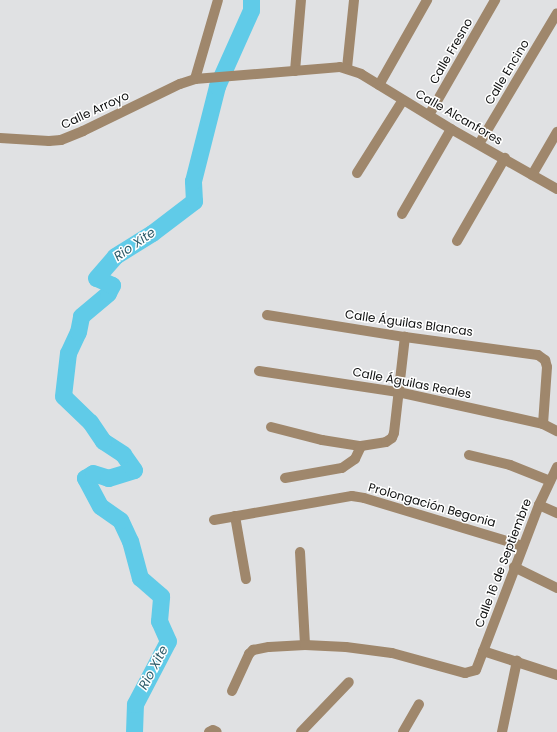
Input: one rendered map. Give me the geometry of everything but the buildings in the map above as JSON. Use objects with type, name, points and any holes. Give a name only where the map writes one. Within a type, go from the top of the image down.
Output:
[{"type":"street","points":[[195,79],[218,0]]},
{"type":"street","points":[[296,71],[301,0]]},
{"type":"street","points":[[347,68],[354,0]]},
{"type":"street","points":[[379,85],[427,0]]},
{"type":"street","name":"Calle Fresno","points":[[429,115],[495,0]]},
{"type":"street","name":"Calle Encino","points":[[479,144],[557,13]]},
{"type":"street","name":"Calle Arroyo","points":[[0,138],[49,141],[61,140],[83,131],[180,84],[195,79],[334,67],[347,68]]},
{"type":"street","name":"Calle Alcanfores","points":[[347,68],[379,85],[451,129],[505,158],[557,189]]},
{"type":"street","points":[[357,173],[403,100]]},
{"type":"street","points":[[402,214],[451,129]]},
{"type":"street","points":[[532,174],[557,132]]},
{"type":"street","points":[[457,241],[505,158]]},
{"type":"street","name":"Calle Águilas Blancas","points":[[267,315],[405,337],[538,355],[545,360],[547,367],[543,424]]},
{"type":"street","points":[[271,427],[322,440],[361,446],[375,445],[386,442],[392,438],[405,337]]},
{"type":"street","name":"Calle Águilas Reales","points":[[259,371],[398,392],[543,424],[557,431]]},
{"type":"street","points":[[285,478],[342,468],[355,459],[361,446]]},
{"type":"street","points":[[469,455],[510,465],[550,481]]},
{"type":"street","name":"Calle 16 de Septiembre","points":[[305,645],[346,647],[392,653],[465,673],[476,670],[514,567],[539,505],[557,467]]},
{"type":"street","name":"Prolongación Begonia","points":[[214,520],[352,496],[364,498],[523,546]]},
{"type":"street","points":[[539,505],[557,513]]},
{"type":"street","points":[[235,516],[246,579]]},
{"type":"street","points":[[232,691],[249,654],[253,650],[269,647],[305,645],[300,552]]},
{"type":"street","points":[[514,567],[557,588]]},
{"type":"street","points":[[483,651],[557,675]]},
{"type":"street","points":[[502,732],[517,661]]},
{"type":"street","points":[[300,732],[349,682]]},
{"type":"street","points":[[404,732],[419,704]]},
{"type":"waterway","name":"Rio Xite","points":[[134,732],[135,704],[168,641],[159,621],[161,596],[140,578],[130,541],[120,520],[100,506],[85,478],[93,473],[108,478],[134,470],[123,454],[103,441],[90,422],[63,396],[68,353],[78,332],[81,316],[108,293],[112,285],[96,278],[115,256],[152,233],[194,201],[193,181],[217,86],[251,10],[251,0]]}]
